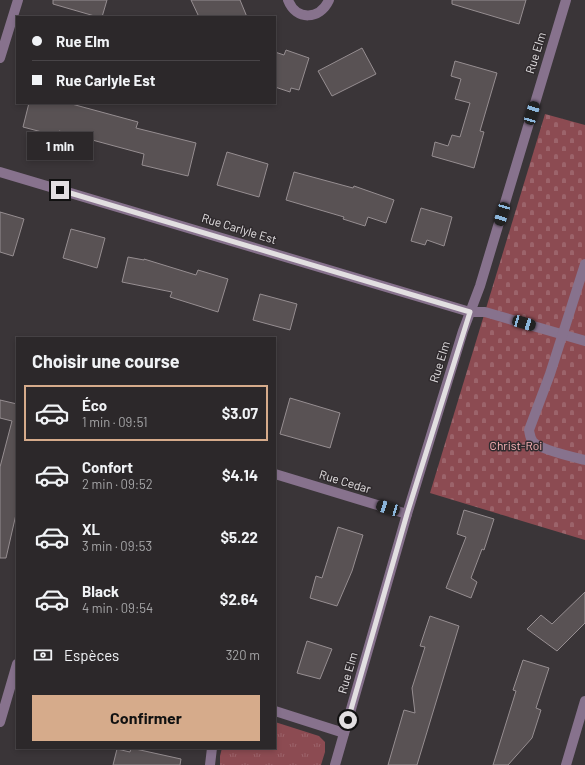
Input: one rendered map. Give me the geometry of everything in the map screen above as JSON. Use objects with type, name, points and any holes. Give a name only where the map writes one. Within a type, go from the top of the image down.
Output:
[{"type":"street","points":[[0,58],[18,0]]},
{"type":"street","points":[[288,0],[295,11],[306,16],[318,14],[327,5],[329,0]]},
{"type":"street","name":"Rue Elm","points":[[335,765],[407,514],[470,312],[480,286],[566,0]]},
{"type":"street","name":"Rue Carlyle Est","points":[[0,172],[470,312],[485,312],[585,341]]},
{"type":"street","points":[[585,264],[563,334],[529,430],[530,437],[535,443],[544,448],[585,460]]},
{"type":"street","name":"Rue Cedar","points":[[276,474],[407,514]]},
{"type":"street","points":[[0,722],[16,667]]},
{"type":"street","points":[[566,765],[585,701]]},
{"type":"street","points":[[276,711],[344,733]]},
{"type":"street","points":[[210,765],[212,749]]},
{"type":"green space","name":"Christ-Roi","points":[[545,114],[585,125],[585,540],[430,493]]},
{"type":"green space","points":[[276,722],[319,736],[325,742],[325,752],[321,765],[220,765],[222,749],[276,749]]},
{"type":"building","points":[[53,0],[107,0],[102,16],[95,16],[53,4]]},
{"type":"building","points":[[191,0],[240,0],[247,16],[199,16]]},
{"type":"building","points":[[452,0],[526,0],[519,24],[452,4]]},
{"type":"building","points":[[362,48],[376,74],[332,96],[318,71]]},
{"type":"building","points":[[286,50],[309,58],[299,90],[291,88],[290,92],[276,87],[276,52],[284,55]]},
{"type":"building","points":[[455,61],[497,73],[480,131],[484,132],[474,168],[432,156],[435,142],[448,146],[452,135],[460,137],[470,103],[455,99],[461,79],[451,76]]},
{"type":"building","points":[[29,104],[72,104],[138,122],[136,128],[196,143],[188,176],[142,165],[144,154],[59,131],[57,136],[23,127]]},
{"type":"building","points":[[227,152],[268,164],[259,197],[217,185]]},
{"type":"building","points":[[294,172],[353,188],[354,186],[394,200],[386,223],[368,217],[365,226],[343,219],[344,217],[286,200]]},
{"type":"building","points":[[421,208],[452,217],[444,246],[427,240],[425,245],[411,241]]},
{"type":"building","points":[[0,212],[24,219],[13,256],[0,252]]},
{"type":"building","points":[[71,229],[105,238],[97,268],[63,258]]},
{"type":"building","points":[[128,257],[144,259],[196,275],[198,270],[228,279],[218,312],[170,297],[172,292],[122,282]]},
{"type":"building","points":[[260,294],[297,304],[290,330],[253,320]]},
{"type":"building","points":[[290,398],[340,413],[330,448],[280,434]]},
{"type":"building","points":[[0,400],[16,404],[16,514],[6,558],[0,558],[0,467],[12,421],[0,418]]},
{"type":"building","points":[[464,510],[494,519],[484,550],[482,549],[471,578],[477,582],[471,598],[446,588],[466,537],[457,534]]},
{"type":"building","points":[[338,527],[363,535],[352,571],[337,606],[310,598],[316,576],[322,578]]},
{"type":"building","points":[[585,592],[585,623],[557,651],[527,629],[541,615],[552,624]]},
{"type":"building","points":[[430,616],[459,626],[417,765],[388,765],[404,710],[415,713],[412,688],[425,647],[420,646]]},
{"type":"building","points":[[307,641],[332,649],[320,679],[297,673]]},
{"type":"building","points":[[523,660],[549,668],[536,708],[541,710],[532,738],[508,765],[493,765],[516,691],[513,690]]},
{"type":"building","points":[[117,749],[130,752],[131,749],[136,749],[181,759],[180,765],[113,765]]},
{"type":"route","points":[[60,190],[470,312],[407,514],[348,720]]}]
